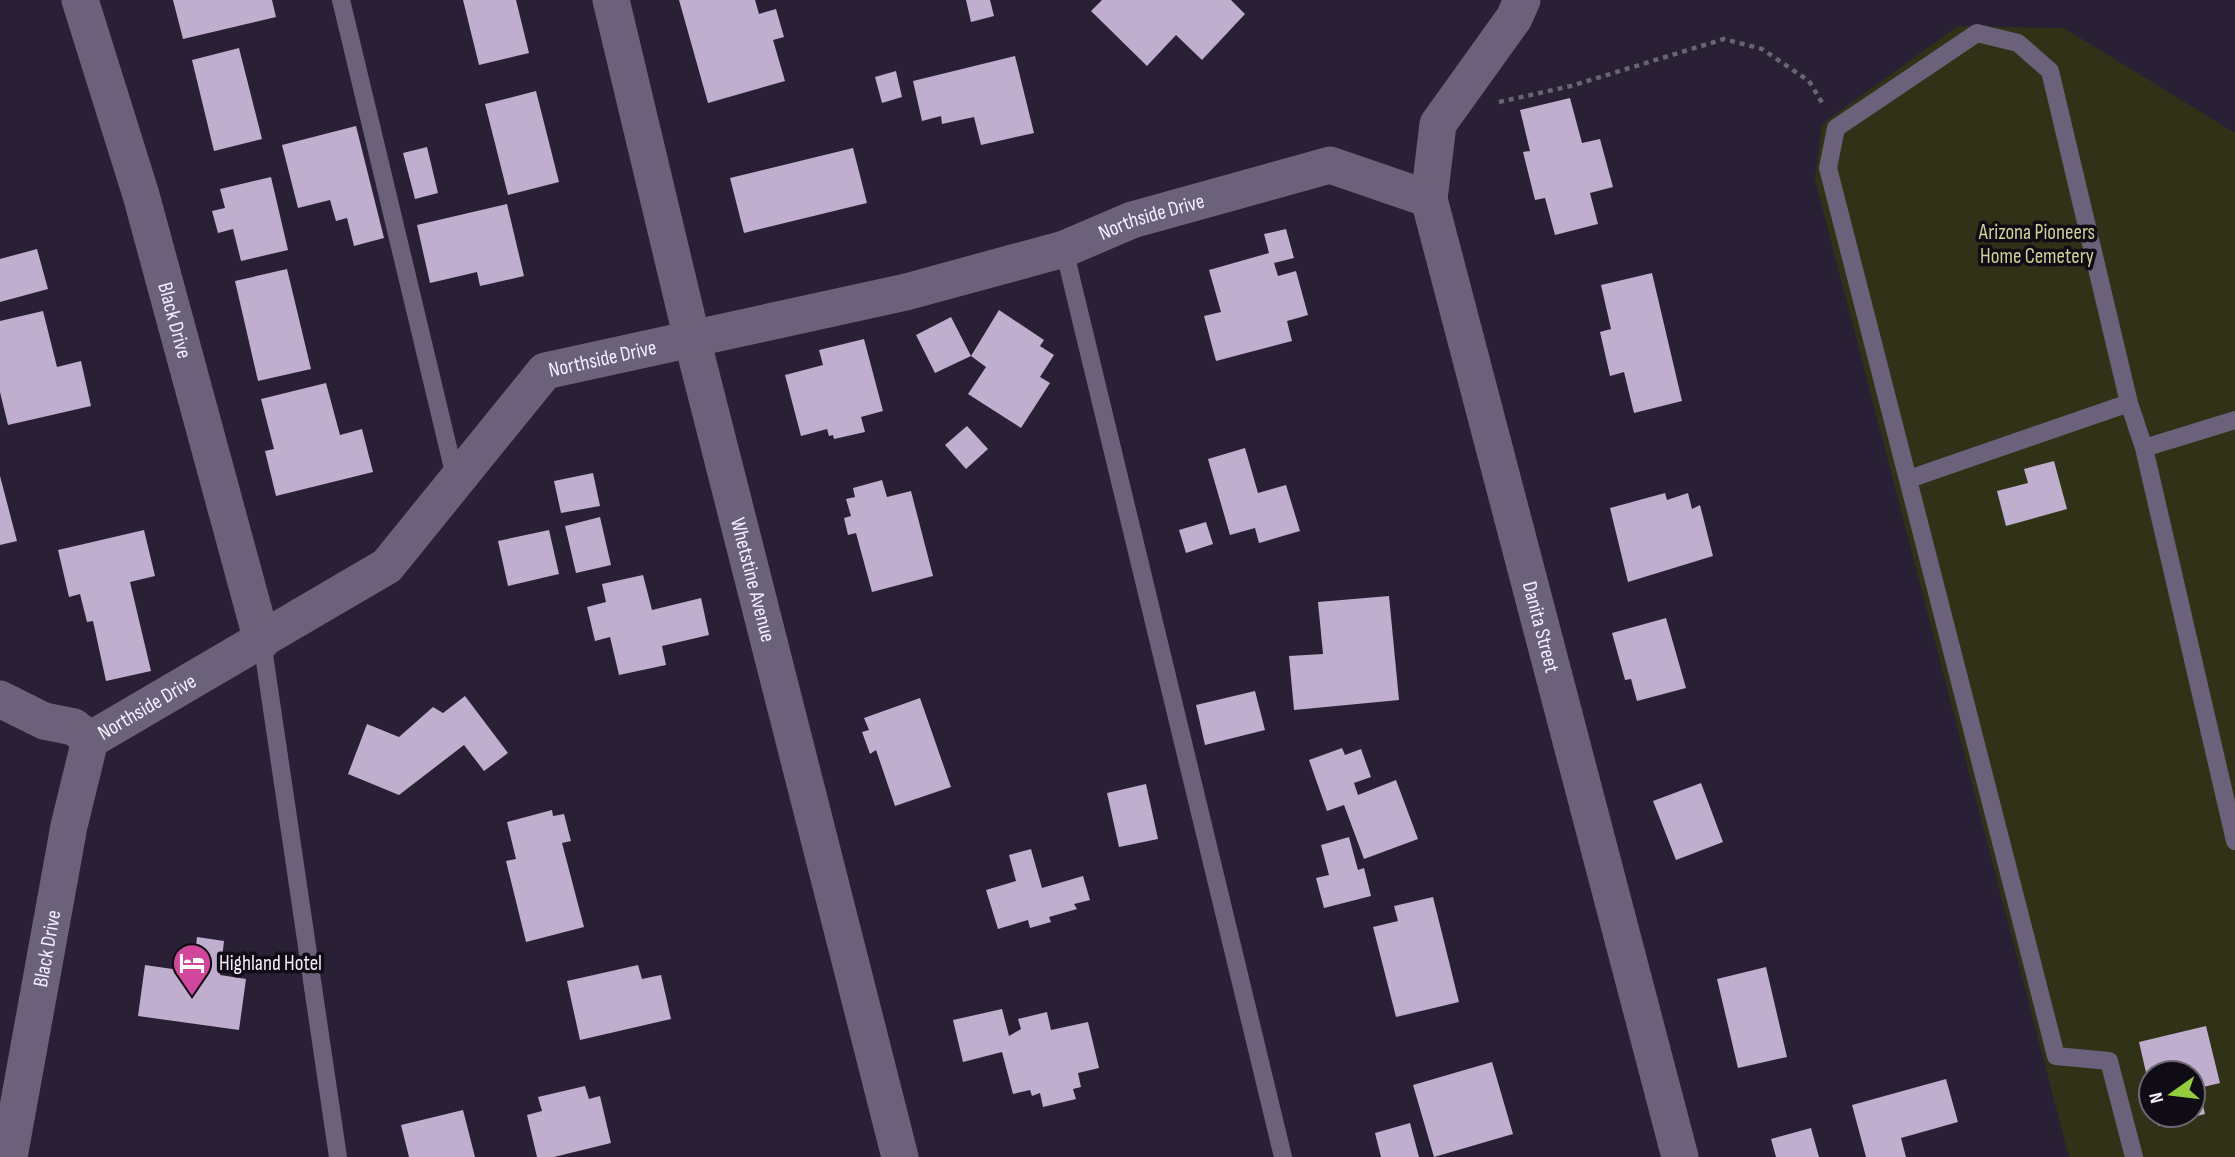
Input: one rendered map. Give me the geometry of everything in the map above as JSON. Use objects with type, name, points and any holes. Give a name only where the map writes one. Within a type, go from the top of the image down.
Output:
[{"type":"street","name":"Black Drive","points":[[80,0],[141,195],[262,641]]},
{"type":"street","name":"Whetstine Avenue","points":[[611,0],[692,340],[900,1157]]},
{"type":"street","points":[[1429,199],[1438,124],[1514,18],[1522,0]]},
{"type":"street","name":"Northside Drive","points":[[0,699],[44,721],[74,727],[90,740],[387,566],[545,371],[906,292],[1064,249],[1132,220],[1331,165],[1429,199]]},
{"type":"street","name":"Danita Street","points":[[1429,199],[1680,1157]]},
{"type":"street","name":"Black Drive","points":[[9,1157],[69,826],[90,740]]},
{"type":"lane","points":[[341,0],[456,481]]},
{"type":"lane","points":[[2134,1157],[2109,1061],[2056,1056],[1828,168],[1836,128],[1977,33],[2018,43],[2050,71],[2129,403],[2144,448],[2235,841]]},
{"type":"lane","points":[[1064,249],[1283,1157]]},
{"type":"lane","points":[[1909,479],[2129,403]]},
{"type":"lane","points":[[2144,448],[2235,420]]},
{"type":"lane","points":[[262,641],[338,1157]]},
{"type":"path","points":[[1438,124],[1499,102],[1571,86],[1724,39],[1762,49],[1809,81],[1836,128]]},
{"type":"green space","name":"Arizona Pioneers Home Cemetery","points":[[1958,26],[2064,28],[2235,133],[2235,1157],[2069,1157],[1815,179],[1822,124]]},
{"type":"building","points":[[173,0],[272,0],[276,17],[183,39]]},
{"type":"building","points":[[463,0],[516,0],[529,53],[479,65]]},
{"type":"building","points":[[679,0],[755,0],[759,14],[776,9],[784,37],[773,40],[785,81],[708,103]]},
{"type":"building","points":[[966,0],[990,0],[994,16],[971,22]]},
{"type":"building","points":[[1102,0],[1231,0],[1245,14],[1202,60],[1176,35],[1147,66],[1091,11]]},
{"type":"building","points":[[239,48],[262,139],[214,151],[192,60]]},
{"type":"building","points":[[1015,56],[1034,133],[981,145],[974,117],[942,124],[941,116],[922,121],[913,81]]},
{"type":"building","points":[[896,71],[902,97],[882,103],[875,77]]},
{"type":"building","points":[[536,91],[559,182],[508,195],[485,104]]},
{"type":"building","points":[[1570,98],[1582,143],[1600,139],[1613,187],[1590,193],[1598,224],[1555,235],[1545,198],[1535,200],[1523,152],[1530,151],[1520,110]]},
{"type":"building","points":[[356,126],[384,238],[354,246],[347,218],[336,221],[330,200],[298,208],[282,145]]},
{"type":"building","points":[[427,147],[438,193],[415,199],[403,153]]},
{"type":"building","points":[[853,148],[867,203],[744,233],[730,178]]},
{"type":"building","points":[[271,177],[288,250],[241,261],[233,229],[218,233],[212,211],[225,208],[220,189]]},
{"type":"building","points":[[507,204],[524,276],[480,286],[477,272],[430,283],[417,225]]},
{"type":"building","points":[[1286,229],[1294,258],[1274,263],[1278,276],[1296,271],[1308,315],[1287,321],[1292,341],[1216,361],[1204,316],[1221,312],[1209,270],[1269,253],[1264,234]]},
{"type":"building","points":[[37,249],[48,289],[0,302],[0,259]]},
{"type":"building","points":[[287,269],[311,369],[258,381],[235,281]]},
{"type":"building","points":[[1652,273],[1682,401],[1634,413],[1624,372],[1610,376],[1600,332],[1611,329],[1601,285]]},
{"type":"building","points":[[999,310],[1044,340],[1040,346],[1054,355],[1040,377],[1050,383],[1021,428],[968,394],[986,367],[971,356]]},
{"type":"building","points":[[43,311],[57,367],[81,361],[91,406],[8,425],[0,392],[0,321]]},
{"type":"building","points":[[951,317],[971,356],[935,373],[916,335]]},
{"type":"building","points":[[864,339],[883,411],[861,417],[865,432],[834,439],[833,435],[829,436],[827,429],[801,436],[785,375],[823,365],[819,350]]},
{"type":"building","points":[[326,383],[340,435],[362,429],[373,472],[276,496],[265,451],[274,449],[261,399]]},
{"type":"building","points":[[967,426],[988,449],[966,469],[945,445]]},
{"type":"building","points":[[1245,448],[1258,493],[1286,485],[1300,531],[1259,543],[1255,528],[1230,535],[1208,459]]},
{"type":"building","points":[[2054,461],[2067,509],[2006,526],[1997,491],[2028,483],[2024,469]]},
{"type":"building","points":[[593,473],[600,506],[561,513],[554,481]]},
{"type":"building","points":[[0,476],[17,541],[0,545]]},
{"type":"building","points":[[882,480],[887,497],[911,491],[933,576],[872,592],[856,533],[848,535],[844,518],[851,516],[846,499],[855,497],[853,488]]},
{"type":"building","points":[[1665,493],[1667,500],[1688,493],[1692,509],[1700,505],[1713,556],[1628,582],[1610,508]]},
{"type":"building","points":[[600,517],[611,565],[576,573],[565,526]]},
{"type":"building","points":[[1206,522],[1213,544],[1186,553],[1179,530]]},
{"type":"building","points":[[144,530],[155,576],[130,582],[151,671],[106,681],[93,621],[87,622],[80,594],[69,597],[58,550]]},
{"type":"building","points":[[549,530],[559,574],[508,586],[498,541]]},
{"type":"building","points":[[643,575],[652,610],[701,598],[709,635],[662,646],[666,665],[619,675],[610,637],[595,641],[587,607],[606,602],[602,584]]},
{"type":"building","points":[[1389,596],[1399,700],[1294,710],[1289,656],[1323,654],[1318,602]]},
{"type":"building","points":[[1666,618],[1686,688],[1637,701],[1631,679],[1625,680],[1612,633]]},
{"type":"building","points":[[1255,691],[1265,730],[1205,745],[1196,705]]},
{"type":"building","points":[[465,696],[508,753],[484,771],[464,745],[399,795],[348,774],[367,724],[399,737],[433,707],[443,713]]},
{"type":"building","points":[[920,698],[951,787],[895,806],[876,750],[870,754],[862,732],[869,730],[864,718]]},
{"type":"building","points":[[1342,748],[1345,755],[1361,749],[1371,777],[1354,783],[1358,795],[1396,780],[1418,839],[1364,859],[1344,805],[1327,811],[1309,760]]},
{"type":"building","points":[[1701,783],[1723,842],[1676,860],[1653,801]]},
{"type":"building","points":[[1146,784],[1158,839],[1119,847],[1107,793]]},
{"type":"building","points":[[552,810],[553,816],[564,814],[571,841],[562,843],[584,927],[526,942],[506,861],[516,859],[507,822]]},
{"type":"building","points":[[1349,837],[1358,870],[1364,868],[1371,896],[1324,908],[1316,878],[1329,875],[1321,845]]},
{"type":"building","points":[[1031,849],[1042,888],[1083,876],[1090,900],[1074,904],[1077,909],[1049,917],[1051,922],[1030,928],[1028,920],[998,929],[986,890],[1016,881],[1009,855]]},
{"type":"building","points":[[1433,897],[1459,1002],[1396,1017],[1373,927],[1398,921],[1394,906]]},
{"type":"building","name":"Highland Hotel","points":[[197,937],[224,941],[220,975],[246,979],[239,1030],[138,1016],[145,965],[193,972]]},
{"type":"building","points":[[638,965],[642,979],[661,975],[671,1019],[580,1040],[567,981]]},
{"type":"building","points":[[1766,967],[1787,1057],[1738,1068],[1717,979]]},
{"type":"building","points":[[1002,1009],[1009,1036],[1021,1029],[1018,1019],[1047,1012],[1051,1030],[1088,1022],[1099,1068],[1078,1073],[1081,1087],[1073,1089],[1076,1099],[1043,1107],[1040,1093],[1032,1096],[1030,1090],[1013,1094],[1002,1052],[963,1062],[953,1020]]},
{"type":"building","points":[[2206,1026],[2220,1083],[2207,1086],[2207,1059],[2143,1059],[2139,1042]]},
{"type":"building","points":[[1492,1062],[1513,1134],[1434,1157],[1413,1085]]},
{"type":"building","points":[[1946,1079],[1958,1122],[1901,1138],[1906,1157],[1866,1157],[1852,1105]]},
{"type":"building","points":[[585,1086],[589,1099],[600,1096],[611,1143],[554,1157],[537,1157],[527,1115],[542,1111],[538,1097]]},
{"type":"building","points":[[463,1110],[475,1157],[409,1157],[401,1125]]},
{"type":"building","points":[[1410,1123],[1419,1157],[1381,1157],[1375,1133]]},
{"type":"building","points":[[1811,1128],[1819,1157],[1776,1157],[1771,1139]]},
{"type":"place","name":"Highland Hotel","points":[[192,997]]}]
